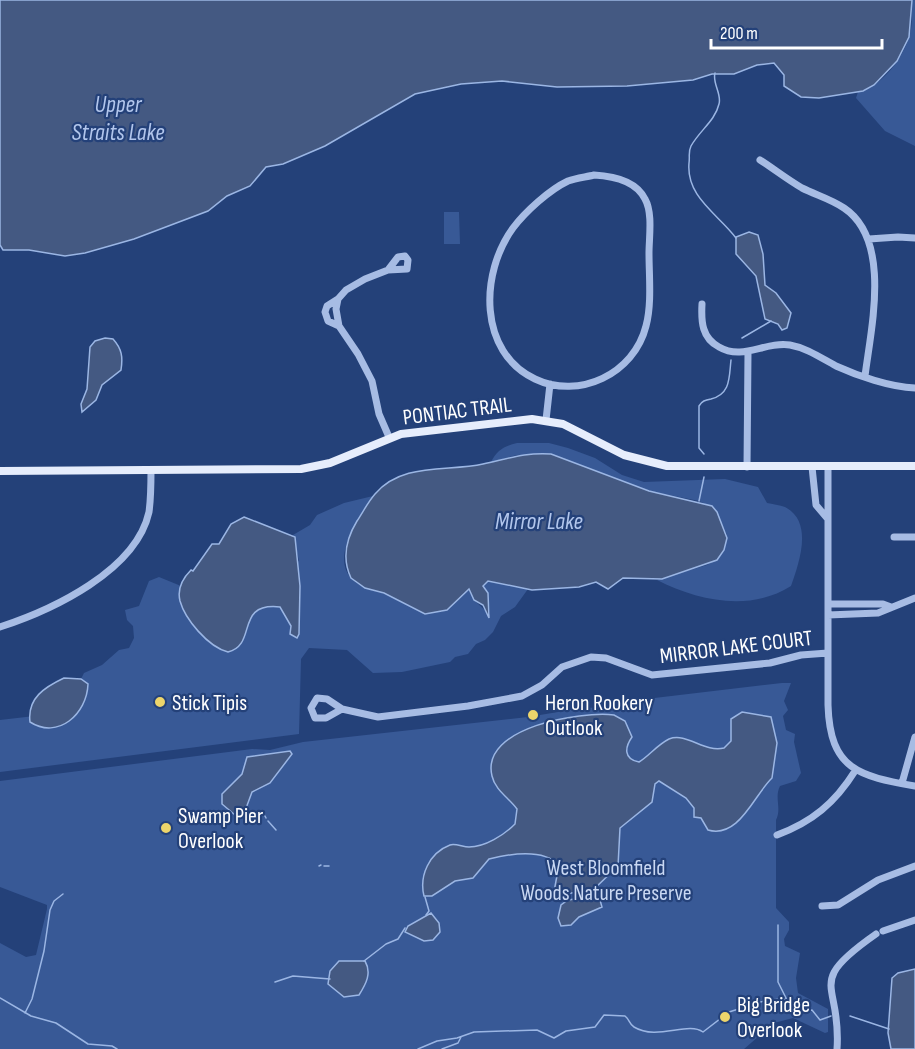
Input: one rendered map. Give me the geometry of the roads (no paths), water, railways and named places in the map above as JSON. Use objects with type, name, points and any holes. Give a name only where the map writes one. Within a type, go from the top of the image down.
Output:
[{"type":"main road","name":"PONTIAC TRAIL","points":[[0,471],[280,470],[316,467],[345,458],[390,437],[450,427],[546,420],[563,424],[624,455],[651,463],[685,467],[915,466]]},
{"type":"street","points":[[760,160],[802,187],[844,208],[853,216],[869,240],[874,266],[865,376]]},
{"type":"street","points":[[594,175],[609,176],[637,189],[646,201],[649,227],[646,326],[633,353],[606,378],[577,386],[550,384],[519,369],[499,344],[492,328],[490,311],[489,289],[494,267],[507,237],[535,206],[567,182],[594,175]]},
{"type":"street","points":[[869,240],[915,238]]},
{"type":"street","points":[[339,326],[328,321],[325,312],[327,306],[353,285],[388,270]]},
{"type":"street","points":[[338,299],[336,313],[339,326],[366,369],[379,414],[390,437]]},
{"type":"street","points":[[702,304],[701,323],[712,343],[732,353],[748,353],[777,344],[791,345],[865,376],[915,388]]},
{"type":"street","points":[[747,467],[748,353]]},
{"type":"street","points":[[546,420],[550,384]]},
{"type":"street","points":[[812,467],[816,505],[827,518]]},
{"type":"street","points":[[828,467],[828,653],[831,737],[843,759],[855,771],[867,777],[915,786]]},
{"type":"street","points":[[0,627],[18,621],[70,596],[118,563],[129,551],[148,513],[151,470]]},
{"type":"street","points":[[894,537],[915,537]]},
{"type":"street","points":[[828,615],[878,613],[915,598]]},
{"type":"street","points":[[828,604],[883,604],[891,607]]},
{"type":"street","points":[[866,604],[866,614]]},
{"type":"street","name":"MIRROR LAKE COURT","points":[[342,709],[378,717],[499,701],[535,690],[562,667],[591,657],[606,658],[652,675],[770,663],[828,653]]},
{"type":"street","points":[[902,783],[915,736]]},
{"type":"street","points":[[777,835],[801,826],[825,809],[855,771]]},
{"type":"street","points":[[822,906],[838,905],[869,885],[915,866]]},
{"type":"street","points":[[837,1049],[838,1029],[829,990],[830,979],[844,957],[880,932],[915,920]]},
{"type":"water","name":"Upper Straits Lake","points":[[0,0],[912,0],[909,37],[897,61],[874,85],[863,91],[819,98],[801,97],[784,86],[784,75],[774,63],[757,65],[734,74],[712,74],[693,80],[627,86],[557,87],[502,81],[461,84],[415,94],[325,146],[283,164],[266,167],[250,186],[227,196],[208,211],[134,239],[85,253],[65,256],[29,250],[3,250],[0,245]]},
{"type":"water","points":[[749,232],[758,235],[763,254],[765,285],[776,293],[791,313],[787,328],[782,330],[778,324],[765,319],[756,276],[736,254],[736,237]]},
{"type":"water","points":[[105,338],[113,339],[120,350],[121,370],[102,385],[96,400],[82,412],[81,404],[87,389],[90,347],[95,341]]},
{"type":"water","name":"Mirror Lake","points":[[551,454],[649,491],[712,506],[717,512],[727,538],[724,550],[717,560],[662,579],[623,578],[608,589],[596,582],[579,587],[532,590],[488,581],[483,586],[488,593],[489,618],[483,605],[474,600],[469,589],[447,610],[425,614],[384,593],[365,588],[351,578],[346,556],[350,535],[370,500],[386,484],[398,477],[426,470],[483,464],[525,455]]},
{"type":"water","points":[[244,517],[295,537],[300,586],[299,634],[297,638],[290,634],[291,626],[280,607],[266,607],[251,617],[242,641],[237,648],[228,652],[205,638],[192,624],[180,601],[179,592],[185,577],[191,570],[193,571],[212,544],[219,544],[231,524]]},
{"type":"water","points":[[64,678],[81,679],[88,684],[86,695],[77,714],[60,726],[51,728],[40,727],[30,722],[31,706],[34,700],[50,685]]},
{"type":"water","points":[[742,712],[771,717],[777,743],[772,778],[745,814],[729,828],[719,831],[708,830],[701,818],[694,817],[694,808],[686,798],[659,781],[655,784],[652,802],[620,828],[618,866],[595,888],[553,897],[559,865],[544,856],[526,854],[489,859],[473,878],[455,881],[432,896],[424,896],[424,873],[436,854],[452,845],[469,847],[488,843],[515,824],[517,809],[499,790],[494,781],[492,759],[501,745],[517,734],[558,720],[599,714],[614,715],[625,721],[632,737],[627,749],[628,755],[639,762],[669,739],[682,738],[710,748],[724,748],[731,741],[731,719]]},
{"type":"water","points":[[290,751],[292,754],[270,783],[252,792],[245,811],[235,815],[222,804],[222,794],[242,774],[247,757]]},
{"type":"water","points":[[582,898],[600,900],[602,907],[579,917],[571,925],[561,926],[558,918],[561,905],[568,900]]},
{"type":"water","points":[[431,913],[439,923],[440,932],[433,940],[424,941],[405,932],[408,926]]},
{"type":"water","points":[[339,961],[365,961],[368,974],[359,995],[344,997],[328,984],[330,971]]},
{"type":"water","points":[[915,969],[915,1049],[891,1049],[888,1033],[892,978],[898,973]]},
{"type":"waterway","points":[[715,73],[719,104],[714,115],[690,148],[689,175],[698,195],[736,238]]},
{"type":"waterway","points":[[742,338],[771,321]]},
{"type":"waterway","points":[[704,454],[699,448],[699,406],[704,401],[718,397],[726,389],[731,360]]},
{"type":"waterway","points":[[699,501],[704,477]]},
{"type":"waterway","points":[[268,821],[276,830]]},
{"type":"waterway","points":[[324,866],[329,866]]},
{"type":"waterway","points":[[25,1013],[32,999],[44,951],[50,910],[54,901],[63,894]]},
{"type":"waterway","points":[[425,897],[429,911],[426,915]]},
{"type":"waterway","points":[[778,925],[778,982],[786,998]]},
{"type":"waterway","points":[[364,961],[386,944],[398,939],[405,928]]},
{"type":"waterway","points":[[275,982],[293,976],[330,979]]},
{"type":"waterway","points":[[0,998],[31,1016],[56,1023],[88,1044],[112,1046],[117,1049]]},
{"type":"waterway","points":[[418,1049],[437,1041],[457,1038],[474,1032],[537,1030],[554,1038],[566,1031],[595,1027],[604,1015],[625,1016],[632,1026],[643,1031],[697,1029],[703,1032],[729,1012],[767,1000],[786,999],[805,1011],[812,1010],[820,1020],[831,1016]]},
{"type":"waterway","points":[[850,1016],[889,1029]]},
{"type":"waterway","points":[[442,1049],[458,1043],[461,1037]]},
{"type":"place","name":"Stick Tipis","points":[[160,702]]},
{"type":"place","name":"Heron Rookery Outlook","points":[[533,715]]},
{"type":"place","name":"Swamp Pier Overlook","points":[[166,828]]},
{"type":"place","name":"Big Bridge Overlook","points":[[725,1017]]},
{"type":"park label","name":"West Bloomfield Woods Nature Preserve","points":[[606,880]]}]
